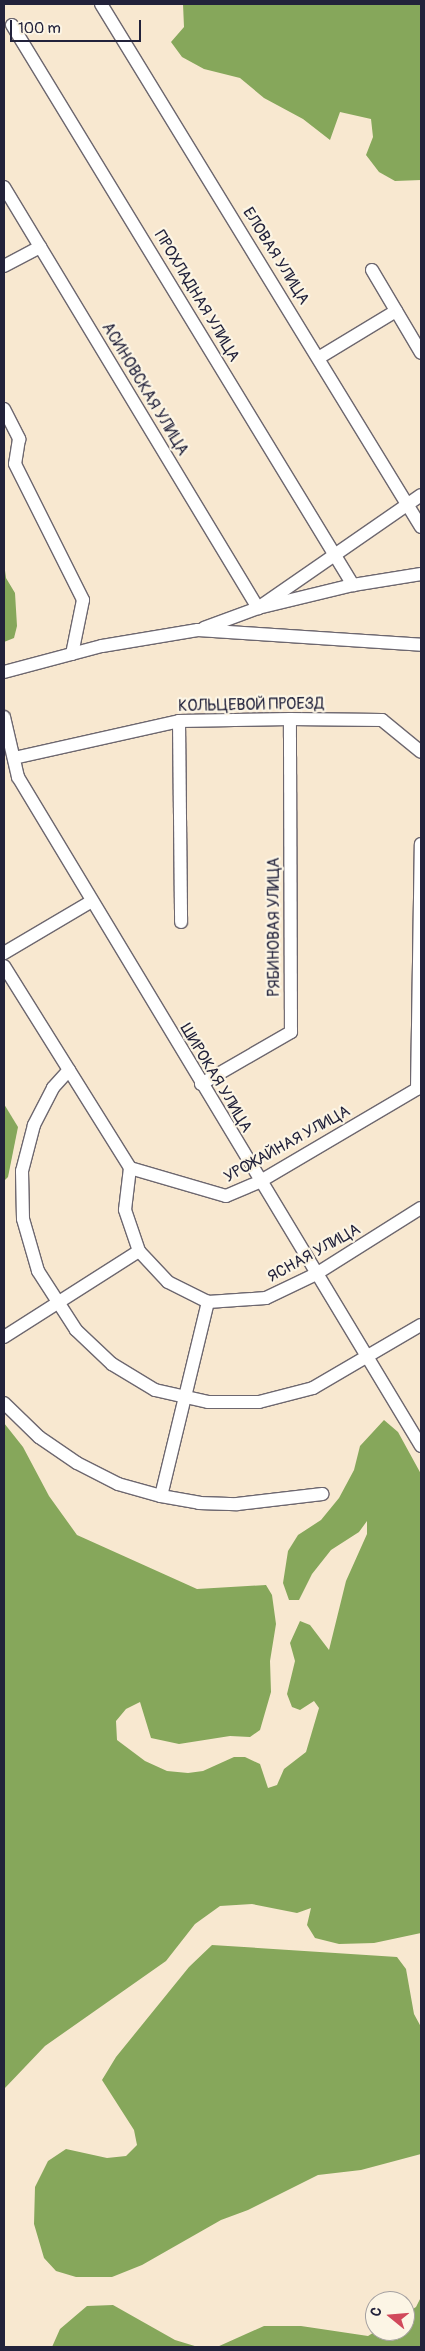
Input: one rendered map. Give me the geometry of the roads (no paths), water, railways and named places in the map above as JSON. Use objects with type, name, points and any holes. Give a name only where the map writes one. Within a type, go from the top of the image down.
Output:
[{"type":"street","name":"ЕЛОВАЯ УЛИЦА","points":[[101,4],[320,357],[409,504],[421,528]]},
{"type":"street","name":"ПРОХЛАДНАЯ УЛИЦА","points":[[12,25],[353,585]]},
{"type":"street","name":"АСИНОВСКАЯ УЛИЦА","points":[[4,187],[258,608]]},
{"type":"street","points":[[4,266],[40,246]]},
{"type":"street","points":[[372,270],[421,353]]},
{"type":"street","points":[[320,357],[396,311]]},
{"type":"street","points":[[4,409],[19,439],[15,464],[82,600],[72,654]]},
{"type":"street","points":[[258,608],[421,495]]},
{"type":"street","points":[[4,672],[72,654],[198,630],[258,608],[353,585],[421,574]]},
{"type":"street","points":[[198,630],[421,645]]},
{"type":"street","name":"ШИРОКАЯ УЛИЦА","points":[[4,718],[18,776],[201,1084],[421,1446]]},
{"type":"street","name":"КОЛЬЦЕВОЙ ПРОЕЗД","points":[[14,758],[179,721],[290,719],[382,720],[421,752]]},
{"type":"street","name":"РЯБИНОВАЯ УЛИЦА","points":[[201,1084],[291,1032],[290,719]]},
{"type":"street","points":[[179,721],[181,922]]},
{"type":"street","name":"УРОЖАЙНАЯ УЛИЦА","points":[[130,1168],[226,1196],[260,1182],[419,1089],[421,844]]},
{"type":"street","points":[[4,953],[92,901]]},
{"type":"street","points":[[4,966],[130,1168],[125,1210],[139,1251],[168,1282],[208,1302],[161,1496]]},
{"type":"street","points":[[69,1070],[54,1088],[34,1125],[22,1171],[23,1218],[38,1271],[76,1330],[112,1364],[155,1390],[208,1402],[259,1402],[313,1388],[367,1358],[421,1324]]},
{"type":"street","name":"ЯСНАЯ УЛИЦА","points":[[208,1302],[266,1298],[316,1274],[421,1208]]},
{"type":"street","points":[[4,1337],[139,1251]]},
{"type":"street","points":[[4,1403],[39,1437],[77,1463],[118,1484],[161,1496],[199,1503],[237,1504],[322,1494]]}]
